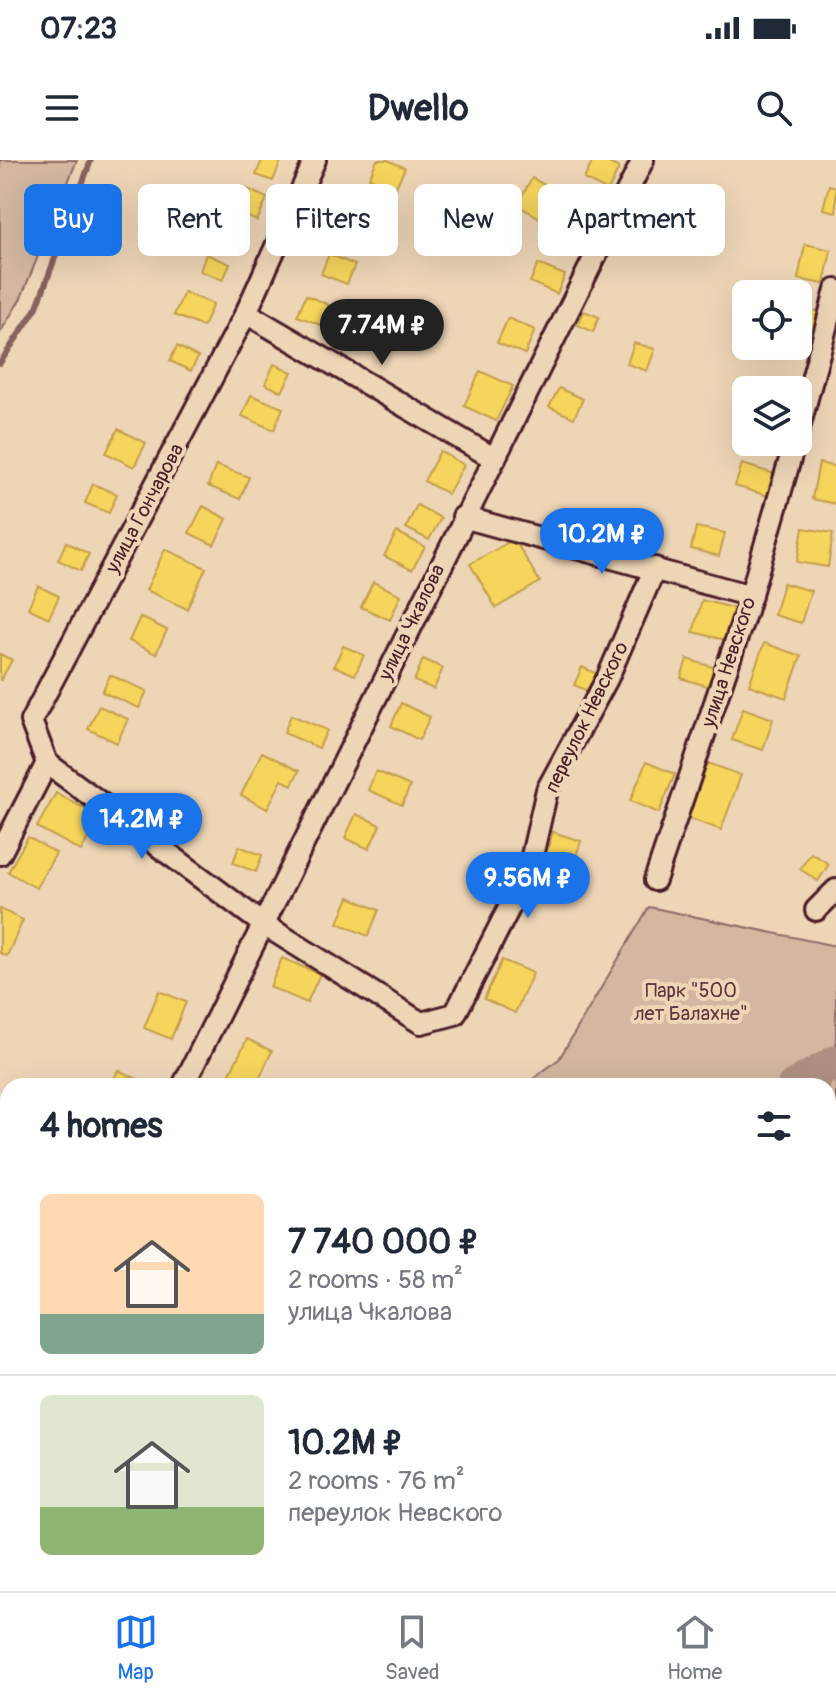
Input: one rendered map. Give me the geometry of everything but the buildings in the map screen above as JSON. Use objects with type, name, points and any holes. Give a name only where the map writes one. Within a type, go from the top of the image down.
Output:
[{"type":"street","name":"улица Гончарова","points":[[47,763],[31,721],[246,313],[315,160]]},
{"type":"street","name":"улица Чкалова","points":[[187,1078],[643,160]]},
{"type":"street","points":[[812,380],[836,290]]},
{"type":"street","points":[[246,313],[495,459]]},
{"type":"street","name":"улица Невского","points":[[655,880],[751,596],[791,456]]},
{"type":"street","points":[[463,517],[751,596]]},
{"type":"street","name":"переулок Невского","points":[[47,763],[263,924],[421,1023],[455,1014],[529,869],[547,790],[607,679],[655,568]]},
{"type":"street","points":[[0,854],[47,763]]},
{"type":"street","points":[[816,910],[836,890]]},
{"type":"green space","points":[[0,160],[77,160],[67,184],[24,184],[24,256],[38,256],[21,298],[0,333]]},
{"type":"green space","name":"Парк \"500 лет Балахне\"","points":[[649,907],[836,946],[836,1078],[534,1078],[559,1059]]},
{"type":"waterway","points":[[0,363],[37,307],[91,160]]},
{"type":"waterway","points":[[808,1078],[836,1062]]}]
